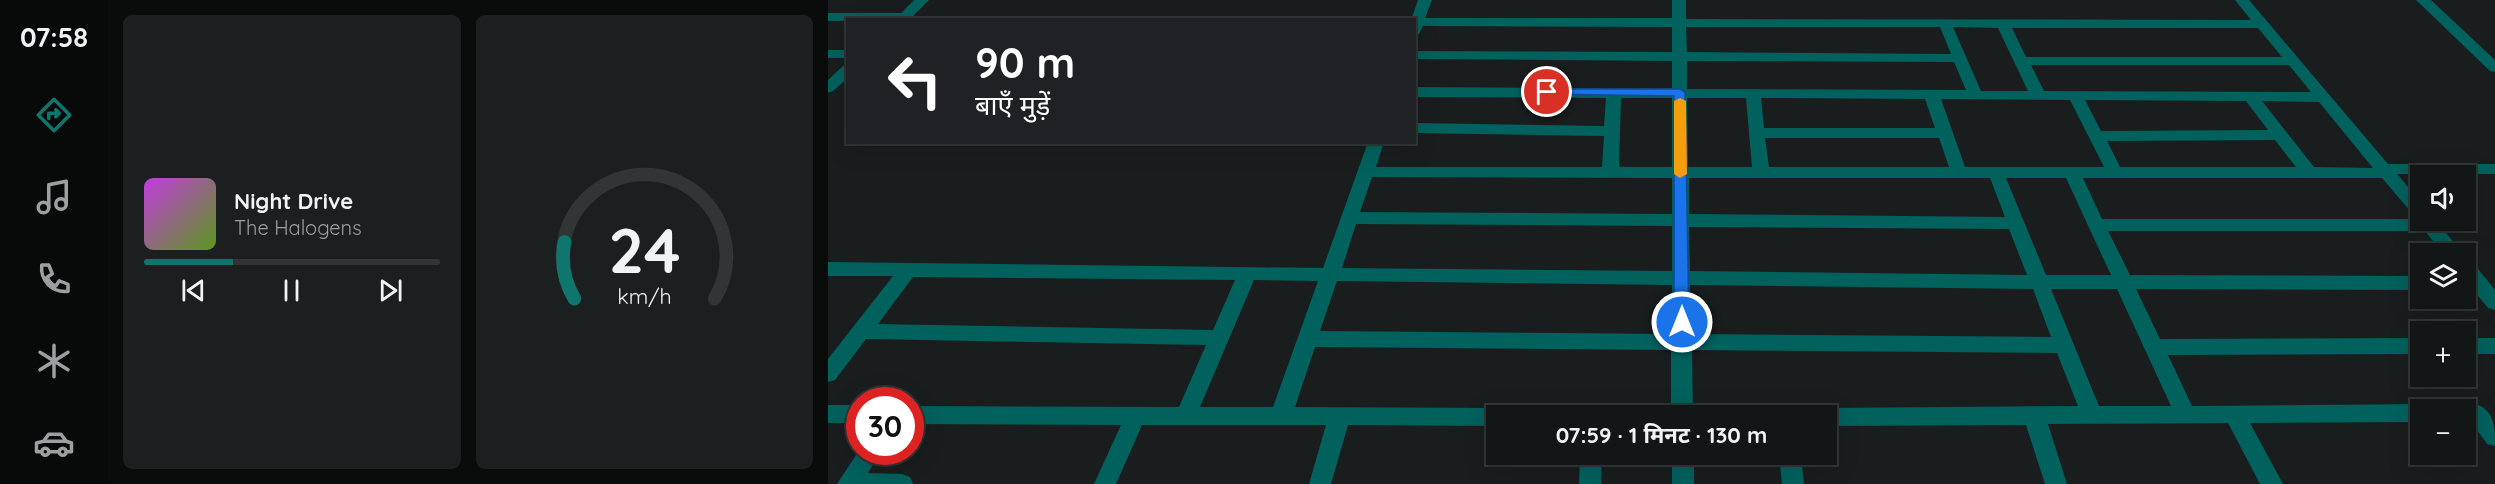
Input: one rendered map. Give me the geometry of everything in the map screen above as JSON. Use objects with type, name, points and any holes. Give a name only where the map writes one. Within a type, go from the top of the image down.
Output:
[{"type":"street","points":[[828,17],[902,18],[922,0]]},
{"type":"street","points":[[1425,0],[1416,27],[1679,24],[2263,24]]},
{"type":"street","points":[[1679,0],[1682,405]]},
{"type":"street","points":[[2242,0],[2410,201]]},
{"type":"street","points":[[2423,0],[2495,68]]},
{"type":"street","points":[[1945,24],[1975,94]]},
{"type":"street","points":[[2002,24],[2038,95]]},
{"type":"street","points":[[828,54],[846,54]]},
{"type":"street","points":[[1416,55],[1960,58]]},
{"type":"street","points":[[2021,61],[2294,61]]},
{"type":"street","points":[[828,88],[846,71]]},
{"type":"street","points":[[1416,92],[2324,97]]},
{"type":"street","points":[[1610,173],[1614,92]]},
{"type":"street","points":[[1753,93],[1761,174]]},
{"type":"street","points":[[1931,94],[1959,173]]},
{"type":"street","points":[[2074,95],[2115,173]]},
{"type":"street","points":[[2251,97],[2309,173]]},
{"type":"street","points":[[1416,128],[1612,131]]},
{"type":"street","points":[[1757,133],[1944,133]]},
{"type":"street","points":[[2095,136],[2280,135]]},
{"type":"street","points":[[1281,416],[1375,144]]},
{"type":"street","points":[[1366,172],[2072,174],[2495,170]]},
{"type":"street","points":[[1996,173],[2092,415]]},
{"type":"street","points":[[2072,174],[2186,415]]},
{"type":"street","points":[[1349,219],[2015,223]]},
{"type":"street","points":[[2097,225],[2410,220]]},
{"type":"street","points":[[2435,231],[2445,243]]},
{"type":"street","points":[[828,269],[2038,282],[2410,283]]},
{"type":"street","points":[[828,374],[908,270]]},
{"type":"street","points":[[1186,415],[1248,273]]},
{"type":"street","points":[[2476,286],[2495,303]]},
{"type":"street","points":[[862,332],[1220,338]]},
{"type":"street","points":[[1308,339],[1682,344],[2063,345]]},
{"type":"street","points":[[2154,346],[2410,346]]},
{"type":"street","points":[[2476,346],[2495,346]]},
{"type":"street","points":[[1837,417],[2410,413]]},
{"type":"street","points":[[2479,413],[2495,437]]},
{"type":"street","points":[[828,414],[846,414]]},
{"type":"street","points":[[2234,414],[2272,484]]},
{"type":"street","points":[[924,415],[1486,417]]},
{"type":"street","points":[[1105,484],[1136,415]]},
{"type":"street","points":[[1320,484],[1340,416]]},
{"type":"street","points":[[2034,416],[2056,484]]},
{"type":"street","points":[[848,484],[861,465]]},
{"type":"street","points":[[1590,484],[1591,465]]},
{"type":"street","points":[[1683,465],[1683,484]]},
{"type":"street","points":[[1791,465],[1793,484]]},
{"type":"street","points":[[848,484],[902,484]]},
{"type":"slow traffic","points":[[1680,101],[1680,174]]},
{"type":"route","points":[[1547,92],[1680,92],[1682,322]]}]
